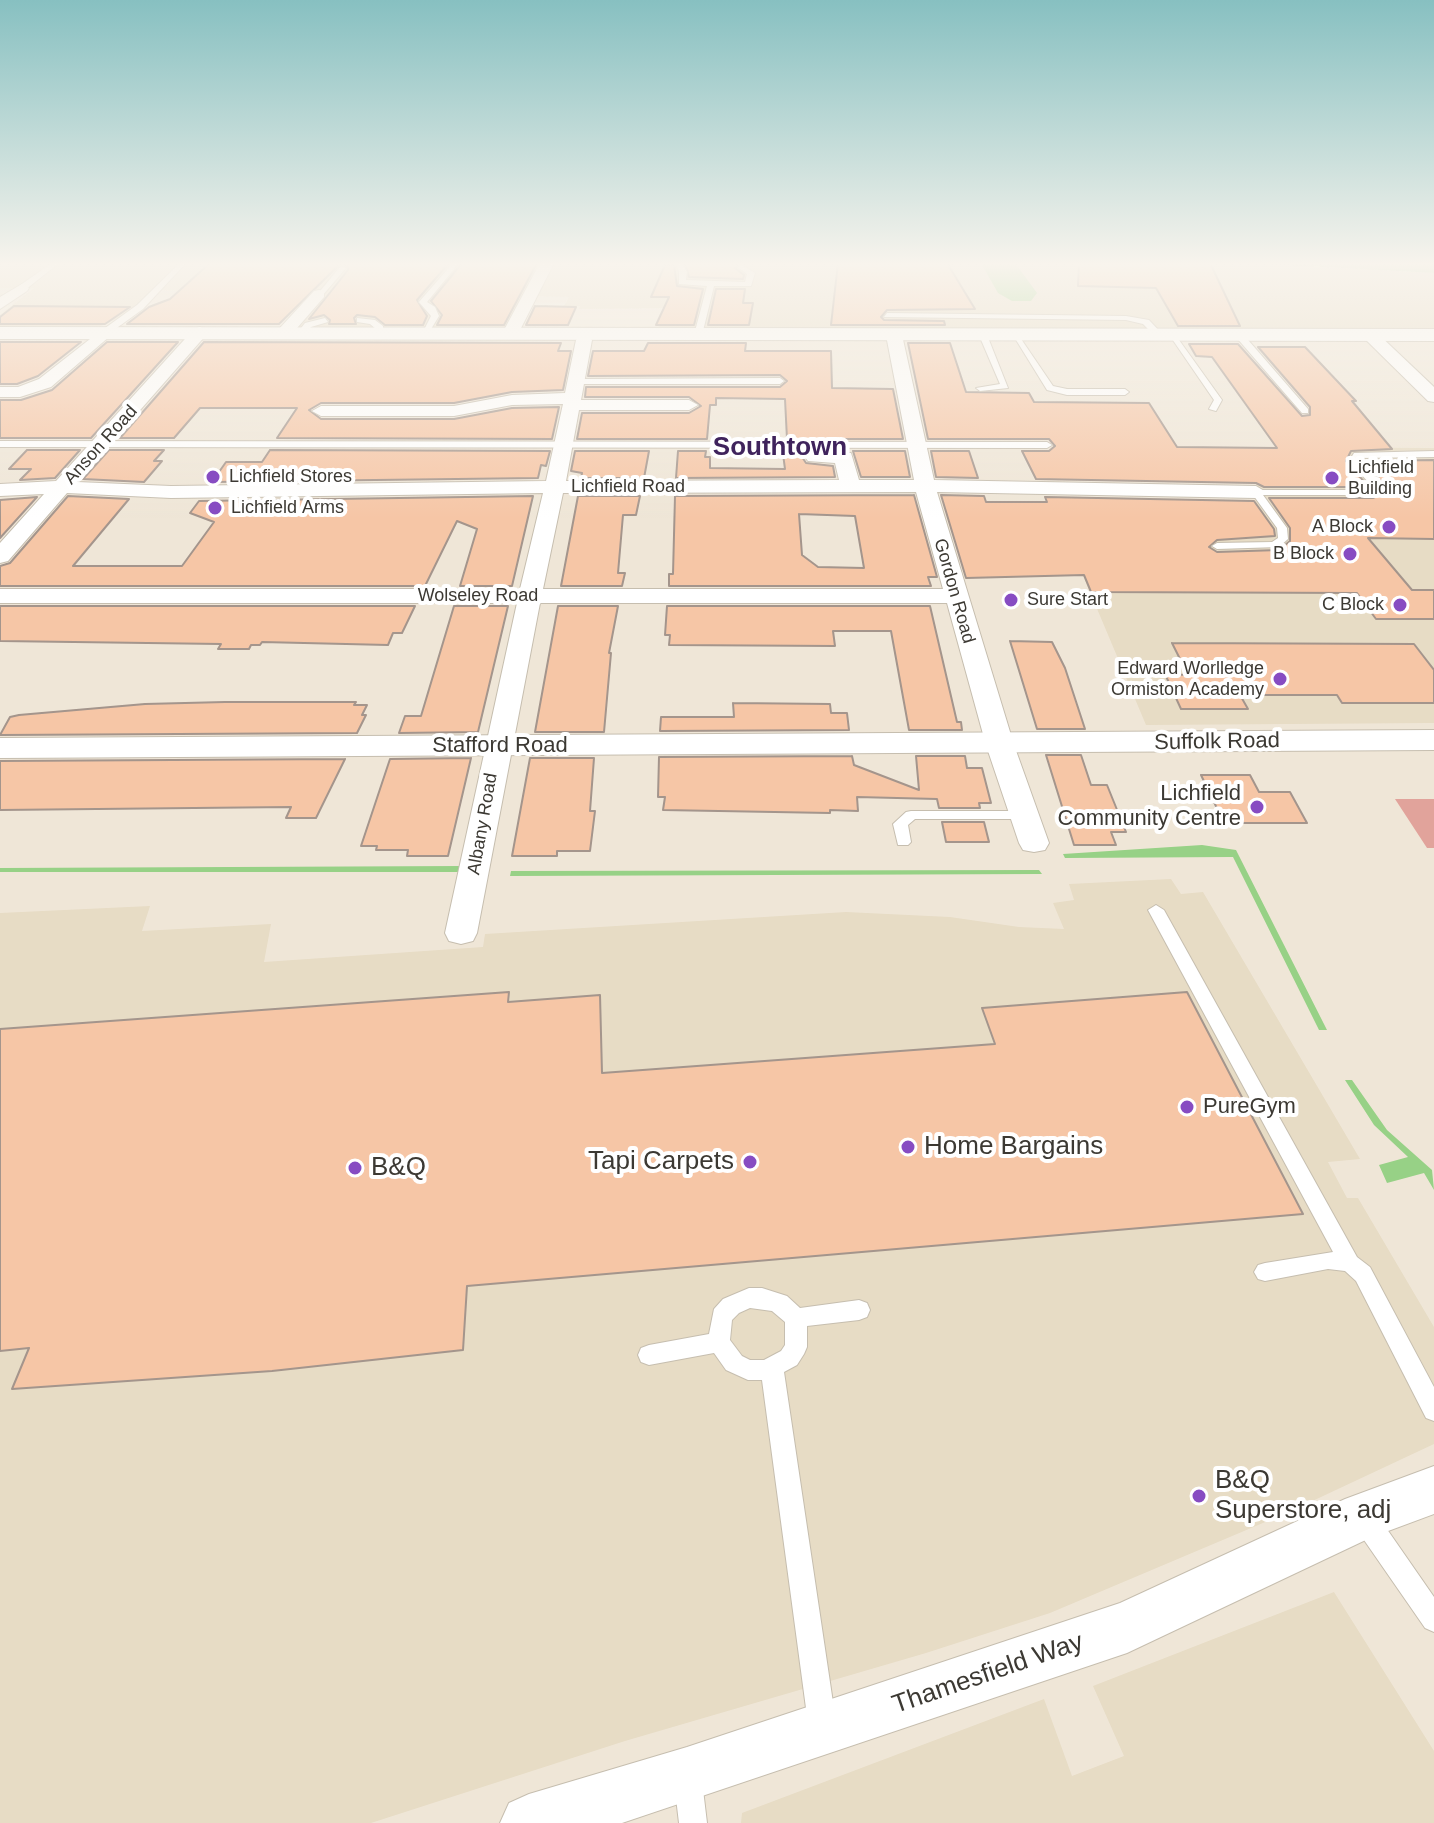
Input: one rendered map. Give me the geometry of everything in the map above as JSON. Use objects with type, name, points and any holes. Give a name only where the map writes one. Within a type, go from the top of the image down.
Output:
[{"type":"street","points":[[2,399],[45,383],[86,348]]},
{"type":"street","name":"Anson Road","points":[[0,556],[186,348]]},
{"type":"street","name":"Albany Road","points":[[461,933],[497,746],[582,348]]},
{"type":"street","name":"Gordon Road","points":[[894,348],[924,486],[955,596],[1000,745],[1034,843]]},
{"type":"street","points":[[1383,348],[1434,397]]},
{"type":"street","points":[[1411,375],[1434,375]]},
{"type":"street","points":[[321,411],[454,411],[512,400],[573,395],[689,396]]},
{"type":"street","points":[[815,457],[844,457],[850,487]]},
{"type":"street","name":"Lichfield Road","points":[[0,490],[63,487],[171,492],[924,486],[1256,492]]},
{"type":"street","name":"Wolseley Road","points":[[0,596],[955,596]]},
{"type":"street","name":"Suffolk Road","points":[[1000,745],[1434,740]]},
{"type":"street","name":"Stafford Road","points":[[0,748],[1000,745]]},
{"type":"street","name":"Thamesfield Way","points":[[558,1818],[690,1799],[823,1728],[994,1674],[1127,1627],[1362,1516],[1434,1490]]},
{"type":"lane","points":[[980,388],[1005,386],[989,348]]},
{"type":"lane","points":[[1025,348],[1050,388],[1067,392],[1125,392]]},
{"type":"lane","points":[[1176,348],[1218,400],[1213,409]]},
{"type":"lane","points":[[1250,348],[1305,411]]},
{"type":"lane","points":[[573,395],[780,381]]},
{"type":"lane","points":[[0,444],[1047,445]]},
{"type":"lane","points":[[1256,492],[1368,493],[1374,491],[1375,484],[1354,461],[1357,455],[1434,454]]},
{"type":"lane","points":[[1217,546],[1275,545],[1283,539],[1282,528],[1256,492]]},
{"type":"lane","points":[[903,842],[900,824],[911,815],[1024,815]]},
{"type":"lane","points":[[1156,910],[1350,1263],[1363,1274],[1434,1410]]},
{"type":"lane","points":[[1265,1272],[1328,1260],[1350,1263]]},
{"type":"lane","points":[[749,1298],[779,1303],[796,1318],[796,1347],[789,1358],[772,1368],[748,1370],[734,1363],[719,1342],[722,1316],[731,1306],[749,1298]]},
{"type":"lane","points":[[796,1318],[859,1310]]},
{"type":"lane","points":[[649,1355],[719,1342]]},
{"type":"lane","points":[[772,1368],[823,1728]]},
{"type":"lane","points":[[1362,1516],[1434,1619]]},
{"type":"shaded area","points":[[1232,447],[1434,448],[1434,723],[1146,725],[1063,528],[1047,500],[1266,500]]},
{"type":"shaded area","points":[[1395,799],[1434,799],[1434,848],[1427,848]]},
{"type":"shaded area","points":[[1202,845],[1236,850],[1327,1030],[1319,1030],[1233,857],[1065,858],[1063,854]]},
{"type":"shaded area","points":[[463,866],[462,872],[0,872],[0,868]]},
{"type":"shaded area","points":[[1039,870],[1042,874],[510,876],[511,871]]},
{"type":"shaded area","points":[[1171,879],[1181,894],[1203,892],[1360,1159],[1328,1162],[1347,1198],[1358,1198],[1434,1327],[1434,1444],[1289,1512],[1050,1613],[926,1653],[625,1741],[371,1823],[0,1823],[0,913],[150,906],[142,931],[271,924],[264,962],[483,947],[485,934],[846,912],[950,917],[1019,927],[1064,929],[1053,903],[1074,900],[1069,884]]},
{"type":"shaded area","points":[[1345,1080],[1352,1080],[1387,1130],[1432,1170],[1434,1190],[1424,1173],[1387,1183],[1379,1165],[1408,1157],[1374,1125]]},
{"type":"shaded area","points":[[1334,1592],[1434,1751],[1434,1823],[741,1823],[742,1813],[1044,1699],[1072,1776],[1124,1756],[1093,1686]]},
{"type":"building","points":[[0,348],[73,348],[38,376],[17,384],[0,384]]},
{"type":"building","points":[[100,348],[172,348],[91,438],[0,438],[0,400],[21,400],[52,390]]},
{"type":"building","points":[[199,348],[559,348],[558,351],[571,351],[563,390],[512,392],[454,403],[321,403],[309,410],[321,419],[454,419],[512,408],[559,407],[552,439],[277,438],[297,408],[200,408],[174,438],[120,438]]},
{"type":"building","points":[[645,348],[745,348],[745,351],[831,351],[832,388],[893,389],[903,439],[787,439],[785,399],[716,398],[716,405],[710,405],[707,439],[577,439],[582,413],[689,413],[701,406],[689,397],[585,397],[586,387],[780,387],[787,381],[780,375],[588,376],[593,351],[644,351]]},
{"type":"building","points":[[909,348],[952,348],[966,392],[1029,393],[1034,402],[1149,403],[1177,447],[1277,448],[1212,357],[1196,356],[1191,348],[1242,348],[1302,416],[1310,415],[1310,407],[1259,348],[1306,348],[1356,401],[1352,401],[1392,449],[1351,451],[1346,461],[1366,484],[1365,487],[1264,487],[1256,483],[1036,479],[1022,451],[1049,451],[1055,446],[1049,439],[928,439]]},
{"type":"building","points":[[27,450],[80,450],[55,478],[20,480],[31,469],[9,469]]},
{"type":"building","points":[[109,450],[164,450],[154,461],[162,461],[144,482],[83,479]]},
{"type":"building","points":[[270,450],[550,451],[546,466],[541,465],[538,478],[212,482],[226,462],[262,462]]},
{"type":"building","points":[[575,451],[649,451],[644,478],[581,478],[582,473],[571,471]]},
{"type":"building","points":[[678,451],[706,451],[705,457],[710,457],[710,468],[785,469],[783,454],[787,451],[806,451],[802,457],[806,463],[833,466],[835,477],[676,478]]},
{"type":"building","points":[[853,451],[905,451],[910,477],[861,477]]},
{"type":"building","points":[[931,451],[969,451],[978,478],[936,477]]},
{"type":"building","points":[[1434,460],[1434,539],[1368,538],[1412,590],[1434,590],[1434,619],[1376,619],[1357,593],[1091,592],[1084,575],[966,578],[941,495],[984,496],[986,502],[1047,502],[1045,497],[1254,501],[1274,529],[1275,536],[1217,540],[1209,547],[1217,552],[1279,550],[1290,541],[1290,528],[1269,498],[1373,498],[1381,494],[1382,482],[1363,461]]},
{"type":"building","points":[[914,495],[937,577],[928,577],[931,586],[669,586],[669,574],[673,574],[675,496]],"holes":[[[799,514],[855,516],[864,568],[818,567],[802,555]]]},
{"type":"building","points":[[68,496],[129,499],[73,566],[182,566],[214,522],[190,513],[199,501],[533,496],[512,586],[460,586],[477,529],[457,521],[425,586],[0,586],[0,566],[10,563]]},
{"type":"building","points":[[578,496],[640,496],[636,515],[623,515],[618,573],[625,573],[622,586],[561,586]]},
{"type":"building","points":[[37,497],[0,538],[0,500]]},
{"type":"building","points":[[0,606],[415,606],[402,633],[393,633],[388,645],[262,642],[251,645],[249,649],[218,649],[221,644],[0,641]]},
{"type":"building","points":[[454,606],[508,606],[478,732],[399,733],[405,716],[421,716]]},
{"type":"building","points":[[558,606],[618,606],[609,653],[604,732],[535,732]]},
{"type":"building","points":[[667,606],[930,606],[957,722],[961,722],[962,730],[909,730],[891,631],[833,631],[835,646],[669,645],[670,635],[665,635]]},
{"type":"building","points":[[1010,641],[1052,642],[1065,668],[1085,729],[1037,729]]},
{"type":"building","points":[[1172,643],[1414,644],[1434,670],[1434,703],[1342,703],[1337,695],[1240,695],[1248,709],[1181,709],[1165,674],[1188,675]]},
{"type":"building","points":[[356,702],[354,705],[367,705],[362,715],[366,715],[357,733],[0,735],[10,717],[19,715],[145,704]]},
{"type":"building","points":[[733,703],[830,704],[831,713],[847,713],[849,730],[660,731],[661,717],[734,717]]},
{"type":"building","points":[[1046,755],[1081,755],[1091,785],[1107,785],[1126,832],[1111,832],[1116,845],[1074,845]]},
{"type":"building","points":[[852,756],[854,765],[919,790],[916,756],[965,756],[967,768],[982,768],[991,803],[979,803],[980,808],[939,808],[937,799],[857,797],[858,811],[830,810],[830,813],[663,810],[665,797],[658,797],[659,757]]},
{"type":"building","points":[[471,758],[448,856],[407,856],[408,850],[376,850],[377,846],[361,846],[390,759]]},
{"type":"building","points":[[530,758],[594,758],[590,811],[595,811],[590,851],[557,851],[557,856],[512,856]]},
{"type":"building","points":[[345,759],[316,818],[286,818],[291,807],[0,810],[0,761]]},
{"type":"building","name":"Lichfield Community Centre","points":[[1201,775],[1250,775],[1259,792],[1290,792],[1307,823],[1224,823]]},
{"type":"building","points":[[942,822],[984,822],[989,842],[946,842]]},
{"type":"building","name":"B&Q","points":[[509,992],[508,1002],[600,995],[602,1073],[995,1044],[982,1008],[1187,992],[1303,1214],[467,1286],[463,1350],[272,1371],[12,1389],[29,1348],[0,1351],[0,1029]]},
{"type":"place","name":"Lichfield Stores","points":[[213,477]]},
{"type":"place","name":"Lichfield Building","points":[[1332,478]]},
{"type":"place","name":"Lichfield Arms","points":[[215,508]]},
{"type":"place","name":"A Block","points":[[1389,527]]},
{"type":"place","name":"B Block","points":[[1350,554]]},
{"type":"place","name":"Sure Start","points":[[1011,600]]},
{"type":"place","name":"C Block","points":[[1400,605]]},
{"type":"place","name":"Edward Worlledge Ormiston Academy","points":[[1280,679]]},
{"type":"place","name":"Lichfield Community Centre","points":[[1257,807]]},
{"type":"place","name":"PureGym","points":[[1187,1107]]},
{"type":"place","name":"Home Bargains","points":[[908,1147]]},
{"type":"place","name":"Tapi Carpets","points":[[750,1162]]},
{"type":"place","name":"B&Q","points":[[355,1168]]},
{"type":"place","name":"B&Q Superstore, adj","points":[[1199,1496]]},
{"type":"district","name":"Southtown","points":[[780,448]]}]
